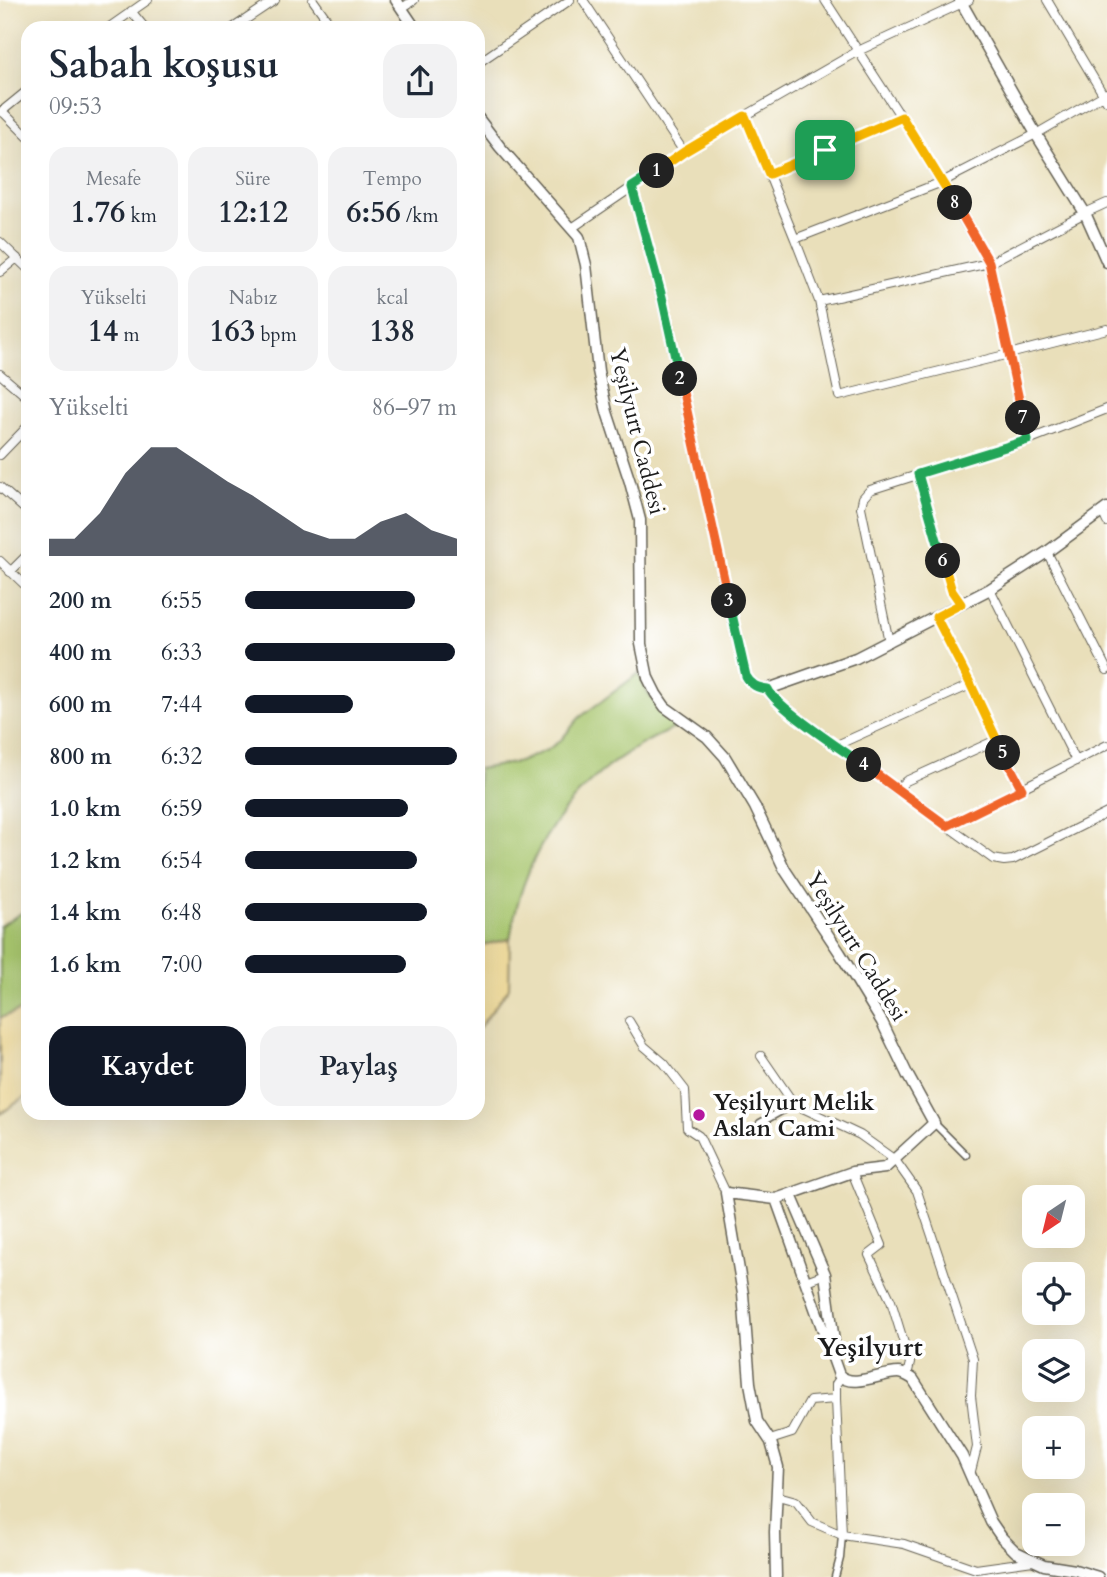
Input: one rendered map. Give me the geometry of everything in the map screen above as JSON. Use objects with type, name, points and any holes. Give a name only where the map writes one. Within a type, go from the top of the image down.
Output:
[{"type":"street","points":[[117,21],[148,0]]},
{"type":"street","points":[[243,21],[275,0]]},
{"type":"street","points":[[313,0],[328,21]]},
{"type":"street","points":[[410,21],[399,4],[414,0]]},
{"type":"street","points":[[485,58],[570,0]]},
{"type":"street","points":[[583,0],[684,152]]},
{"type":"street","points":[[825,0],[902,117],[989,262],[1028,440]]},
{"type":"street","points":[[795,239],[942,182],[1106,96],[1047,0]]},
{"type":"street","points":[[572,228],[684,152],[745,116],[858,51],[964,1],[1036,134],[1085,213],[1107,262]]},
{"type":"street","points":[[131,11],[139,21]]},
{"type":"street","points":[[21,96],[1,112],[21,131]]},
{"type":"street","points":[[745,116],[819,300],[839,396],[1107,329]]},
{"type":"street","points":[[769,174],[902,117]]},
{"type":"street","name":"Yeşilyurt Caddesi","points":[[485,127],[579,237],[586,265],[598,371],[607,412],[640,520],[641,643],[648,678],[665,707],[707,737],[725,757],[755,807],[785,870],[882,1022],[934,1123]]},
{"type":"street","points":[[632,187],[662,297],[746,676],[755,686],[768,689],[856,658],[889,642],[990,589],[1105,514]]},
{"type":"street","points":[[819,300],[989,262],[1107,203]]},
{"type":"street","points":[[0,242],[21,262]]},
{"type":"street","points":[[0,272],[17,258]]},
{"type":"street","points":[[0,374],[21,392]]},
{"type":"street","points":[[889,642],[860,507],[870,490],[1028,440],[1107,409]]},
{"type":"street","points":[[0,455],[21,433]]},
{"type":"street","points":[[918,474],[952,591],[961,604]]},
{"type":"street","points":[[0,486],[21,506]]},
{"type":"street","points":[[1047,552],[1107,670]]},
{"type":"street","points":[[0,561],[21,582]]},
{"type":"street","points":[[10,572],[21,561]]},
{"type":"street","points":[[990,589],[1076,761]]},
{"type":"street","points":[[936,617],[1022,789]]},
{"type":"street","points":[[837,745],[971,685]]},
{"type":"street","points":[[768,689],[772,696],[993,859],[1009,861],[1107,813]]},
{"type":"street","points":[[897,789],[906,781],[996,740]]},
{"type":"street","points":[[947,826],[1107,745]]},
{"type":"street","points":[[628,1021],[644,1046],[664,1063],[685,1090],[687,1128],[699,1136],[726,1194],[743,1294],[750,1382],[757,1421],[770,1440],[778,1467],[776,1577]]},
{"type":"street","points":[[761,1056],[794,1104],[860,1135],[895,1160],[918,1191],[973,1359],[971,1396],[977,1447],[970,1475]]},
{"type":"street","points":[[760,1123],[794,1104]]},
{"type":"street","points":[[726,1194],[776,1199],[852,1172],[885,1168],[934,1123],[966,1155]]},
{"type":"street","points":[[852,1172],[881,1245],[869,1255],[891,1301],[910,1363],[907,1375]]},
{"type":"street","points":[[791,1195],[825,1274],[839,1373],[836,1399],[842,1535],[841,1558],[835,1577]]},
{"type":"street","points":[[776,1199],[839,1373],[844,1379],[852,1381],[900,1372],[913,1379],[962,1456],[991,1522],[1002,1538],[1016,1552],[1036,1561],[1070,1573],[1098,1577]]},
{"type":"street","points":[[806,1281],[825,1274]]},
{"type":"street","points":[[819,1316],[831,1312]]},
{"type":"street","points":[[770,1440],[792,1433],[810,1401],[836,1399]]},
{"type":"street","points":[[778,1496],[796,1501],[812,1522],[842,1535],[904,1544],[976,1569],[1036,1561]]},
{"type":"green space","points":[[639,673],[655,703],[680,726],[646,742],[616,761],[589,783],[565,809],[530,868],[518,902],[510,939],[485,944],[485,768],[519,762],[547,750],[561,740],[579,718]]},
{"type":"green space","points":[[21,913],[21,1010],[0,1018],[0,926]]},
{"type":"sand","points":[[510,939],[509,988],[485,1020],[485,944]]},
{"type":"sand","points":[[21,1010],[21,1100],[0,1114],[0,1018]]},
{"type":"place","name":"Yeşilyurt Melik Aslan Cami","points":[[699,1115]]},
{"type":"district","name":"Yeşilyurt","points":[[870,1347]]},
{"type":"route","points":[[745,116],[769,174],[825,150],[902,117],[989,262],[1028,440],[918,474],[952,591],[961,604],[936,617],[1022,789],[947,826],[808,725],[772,696],[768,689],[755,686],[746,676],[662,297],[632,187],[745,116]]}]
